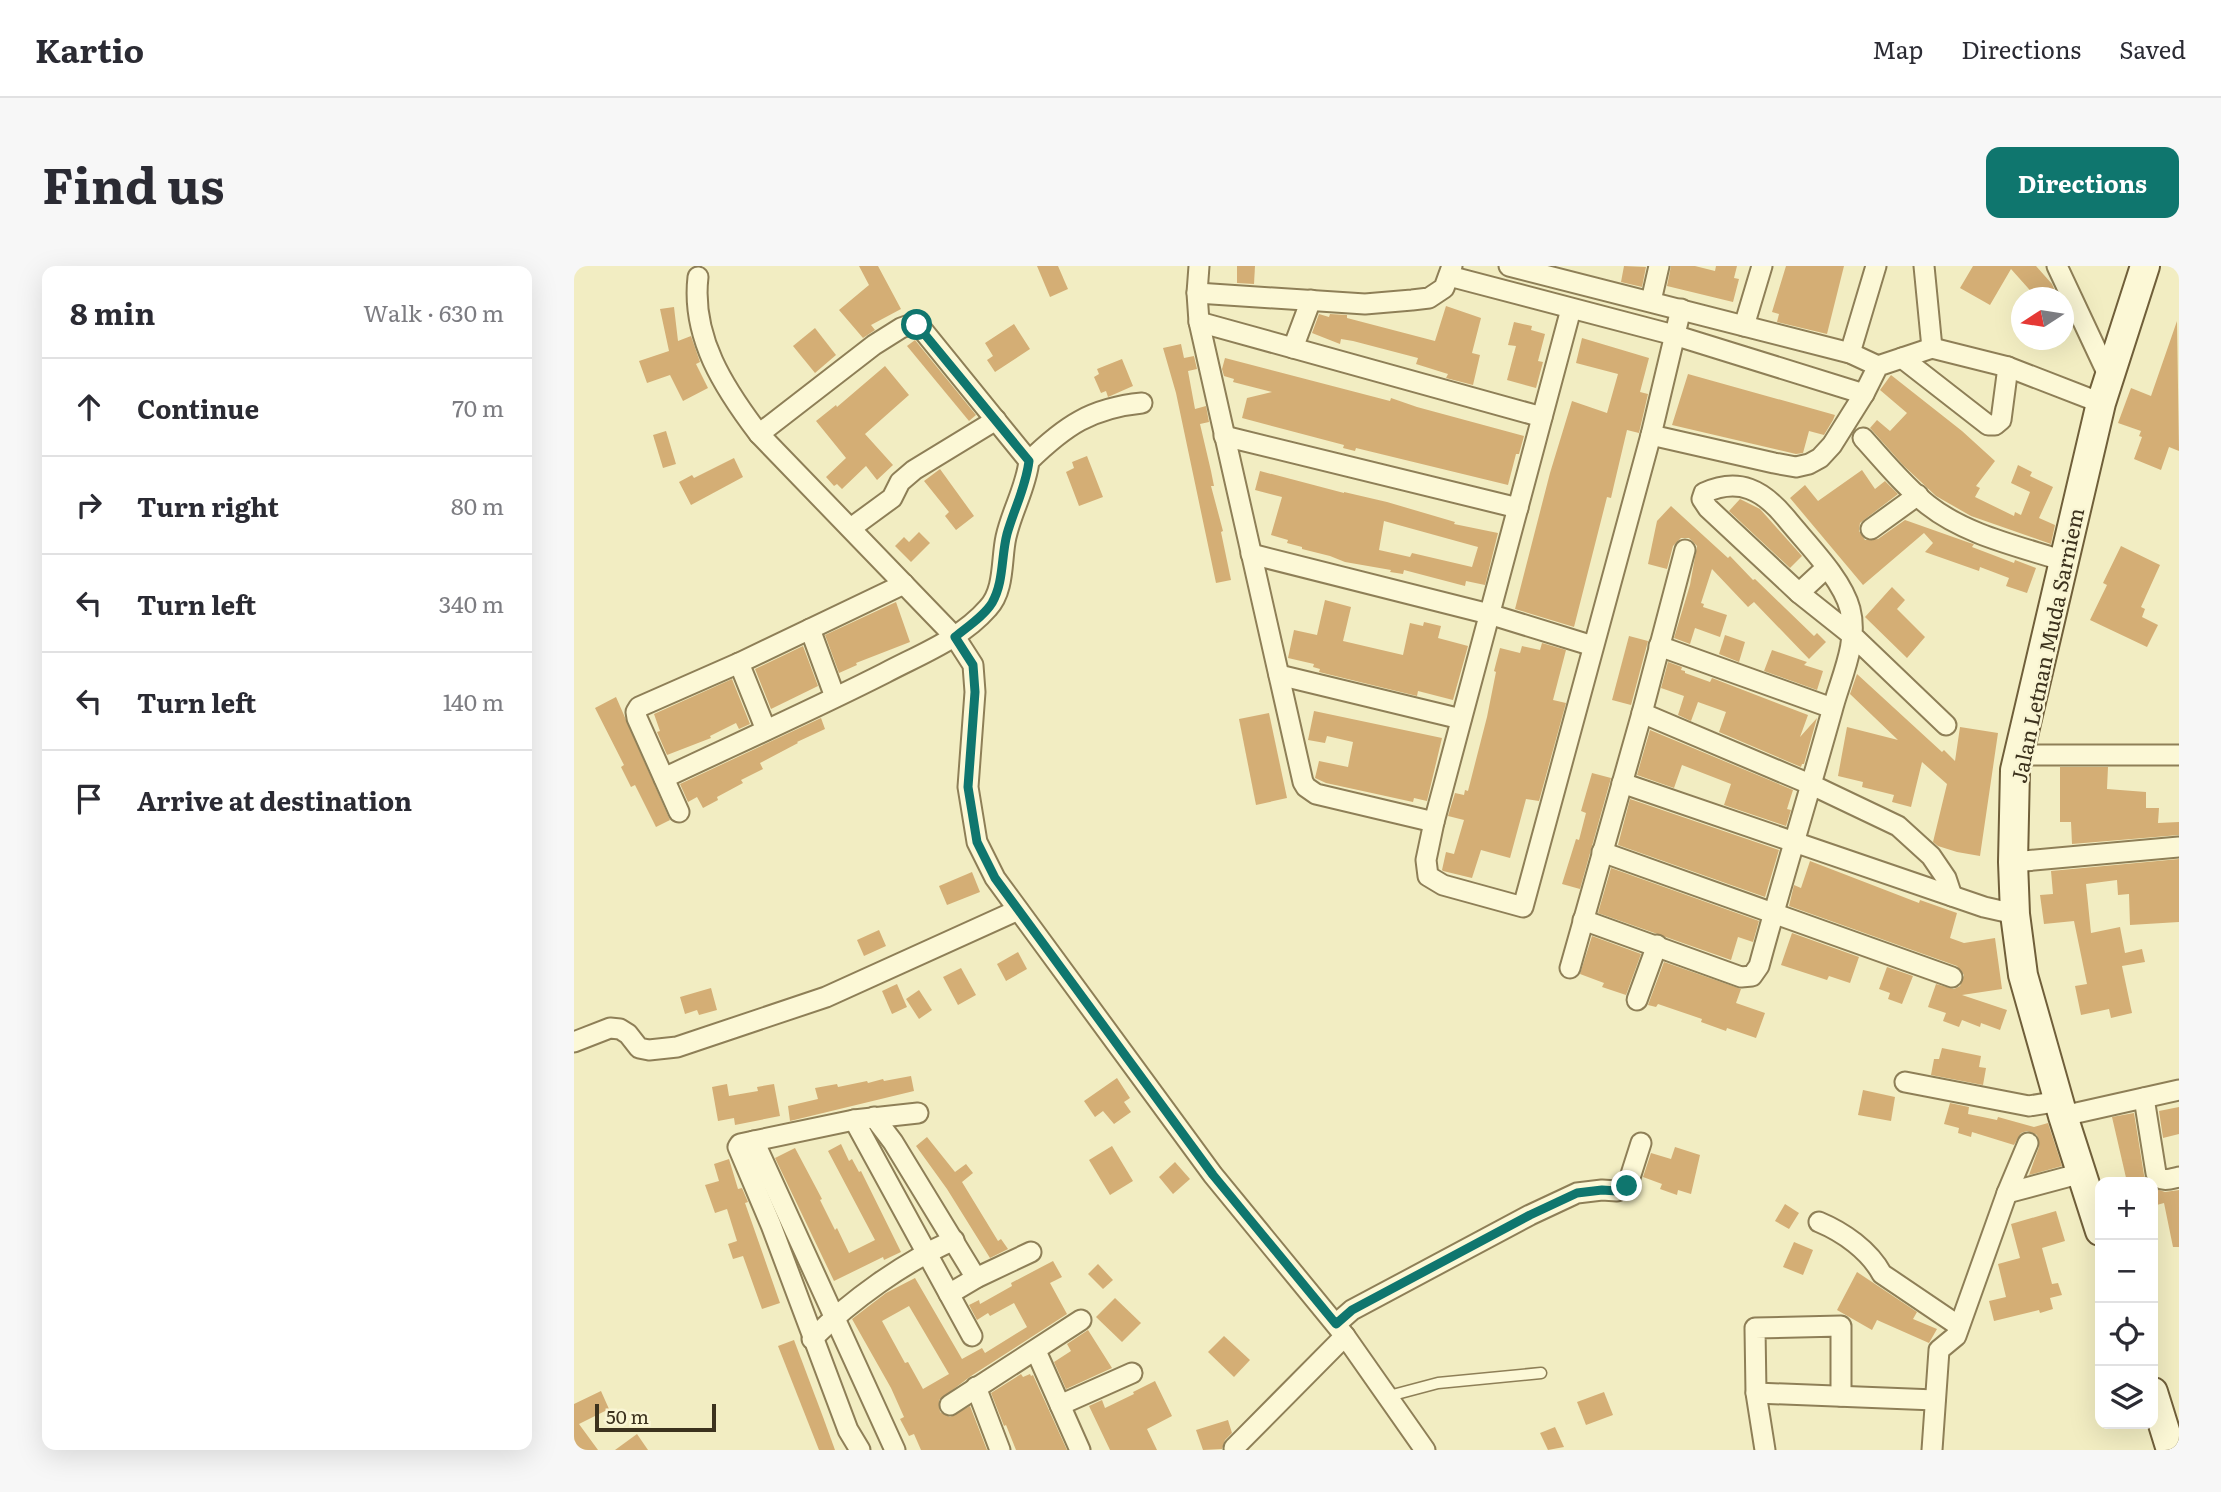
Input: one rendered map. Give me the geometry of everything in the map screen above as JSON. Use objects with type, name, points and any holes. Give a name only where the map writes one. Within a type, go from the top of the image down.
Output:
[{"type":"main road","name":"Jalan Letnan Muda Sarniem","points":[[2095,1215],[2023,975],[2015,914],[2015,770],[2105,391],[2145,266]]},
{"type":"main road","points":[[2158,1408],[2171,1450]]},
{"type":"street","points":[[1199,266],[1199,322],[1306,788],[1316,794],[1434,822]]},
{"type":"street","points":[[1509,266],[1552,271],[1681,309],[1850,353],[1878,366],[1932,348],[2105,391]]},
{"type":"street","points":[[1651,300],[1659,266]]},
{"type":"street","points":[[1744,326],[1762,266]]},
{"type":"street","points":[[1850,353],[1876,266]]},
{"type":"street","points":[[1924,266],[1932,348]]},
{"type":"street","points":[[2057,266],[2105,391]]},
{"type":"street","points":[[1197,293],[1365,304],[1429,298],[1444,288],[1451,271],[1571,309],[1674,335],[1864,394]]},
{"type":"street","points":[[698,277],[696,293],[704,339],[710,357],[733,401],[759,434],[955,637],[973,665],[975,692],[968,787],[977,842],[995,878],[1213,1175],[1341,1330],[1425,1450]]},
{"type":"street","points":[[1293,348],[1311,300]]},
{"type":"street","points":[[1571,309],[1426,860],[1427,876],[1443,885],[1523,907],[1651,435],[1681,309]]},
{"type":"street","points":[[1199,322],[1542,417]]},
{"type":"street","points":[[759,434],[874,345],[912,324],[921,328],[1029,461]]},
{"type":"street","points":[[1902,358],[1988,425],[1995,425],[2001,420],[2008,367]]},
{"type":"street","points":[[1651,435],[1774,463],[1796,467],[1809,464],[1820,458],[1832,445],[1878,366]]},
{"type":"street","points":[[664,778],[955,637],[990,607],[994,598],[1000,583],[1006,538],[1027,479],[1029,461],[1065,428],[1086,416],[1117,405],[1142,403]]},
{"type":"street","points":[[851,527],[892,498],[900,482],[914,470],[996,420]]},
{"type":"street","points":[[1224,436],[1518,508]]},
{"type":"street","points":[[1863,439],[1940,514],[1982,534],[2064,562]]},
{"type":"street","points":[[1583,920],[1741,977],[1752,976],[1759,966],[1812,785],[1853,636],[1848,601],[1778,508],[1765,496],[1755,489],[1733,486],[1704,493],[1702,499],[1708,508],[1799,593],[1853,636],[1946,725]]},
{"type":"street","points":[[1871,529],[1918,495]]},
{"type":"street","points":[[1570,968],[1685,550]]},
{"type":"street","points":[[1251,554],[1489,614],[1594,646]]},
{"type":"street","points":[[1799,593],[1825,568]]},
{"type":"street","points":[[679,812],[637,718],[639,707],[739,663],[904,584]]},
{"type":"street","points":[[810,629],[835,697]]},
{"type":"street","points":[[1659,646],[1832,708]]},
{"type":"street","points":[[739,663],[766,730]]},
{"type":"street","points":[[1279,675],[1461,719]]},
{"type":"street","points":[[1642,713],[1812,785],[1898,826],[1931,856],[1946,878],[1952,896]]},
{"type":"street","points":[[2018,755],[2179,755]]},
{"type":"street","points":[[1622,783],[1984,907],[2015,914]]},
{"type":"street","points":[[2013,862],[2179,847]]},
{"type":"street","points":[[1602,852],[1952,977]]},
{"type":"street","points":[[574,1042],[610,1028],[620,1029],[628,1034],[639,1048],[649,1050],[677,1047],[826,997],[1018,910]]},
{"type":"street","points":[[1637,1000],[1657,945]]},
{"type":"street","points":[[1905,1082],[2029,1106],[2062,1109],[2144,1098],[2179,1090]]},
{"type":"street","points":[[2144,1098],[2156,1173],[2165,1180],[2179,1177]]},
{"type":"street","points":[[860,1450],[848,1430],[796,1294],[780,1222],[754,1141],[854,1119],[918,1113]]},
{"type":"street","points":[[874,1118],[894,1142],[976,1278]]},
{"type":"street","points":[[854,1119],[972,1336]]},
{"type":"street","points":[[872,1152],[894,1142]]},
{"type":"street","points":[[1234,1448],[1341,1330],[1352,1310],[1530,1215],[1577,1193],[1617,1191],[1627,1186],[1641,1143]]},
{"type":"street","points":[[1932,1450],[1939,1350],[1956,1336],[2007,1193],[2028,1143]]},
{"type":"street","points":[[2007,1193],[2082,1173]]},
{"type":"street","points":[[780,1222],[818,1281],[895,1450]]},
{"type":"street","points":[[1819,1222],[1839,1230],[1876,1262],[1882,1273],[1959,1326]]},
{"type":"street","points":[[812,1339],[835,1316],[927,1252],[954,1240]]},
{"type":"street","points":[[949,1294],[1031,1252]]},
{"type":"street","points":[[796,1294],[818,1281]]},
{"type":"street","points":[[950,1405],[1082,1320]]},
{"type":"street","points":[[1765,1450],[1756,1393],[1755,1328],[1841,1326],[1841,1396]]},
{"type":"street","points":[[1036,1351],[1080,1450]]},
{"type":"street","points":[[1060,1405],[1132,1373]]},
{"type":"street","points":[[976,1387],[1000,1450]]},
{"type":"street","points":[[1756,1393],[1935,1400]]},
{"type":"lane","points":[[1389,1396],[1438,1382],[1541,1373]]},
{"type":"building","points":[[859,266],[878,266],[901,309],[871,325],[875,330],[863,338],[839,310],[869,285]]},
{"type":"building","points":[[1037,266],[1058,266],[1068,289],[1050,297]]},
{"type":"building","points":[[1237,266],[1255,266],[1254,284],[1237,283]]},
{"type":"building","points":[[1624,266],[1646,267],[1642,287],[1621,282]]},
{"type":"building","points":[[1671,266],[1695,266],[1715,271],[1716,266],[1737,266],[1734,278],[1739,279],[1733,302],[1667,286]]},
{"type":"building","points":[[1786,266],[1844,266],[1827,334],[1777,322],[1779,314],[1772,312]]},
{"type":"building","points":[[1973,266],[2036,266],[2053,287],[2027,287],[2011,269],[1990,305],[1960,288]]},
{"type":"building","points":[[1446,306],[1481,318],[1472,353],[1480,355],[1473,385],[1446,378],[1448,374],[1416,364],[1418,358],[1353,341],[1341,339],[1340,344],[1312,333],[1319,314],[1329,317],[1330,314],[1347,315],[1347,318],[1435,341]]},
{"type":"building","points":[[674,307],[678,341],[691,336],[700,362],[696,364],[708,388],[683,401],[670,375],[647,383],[639,361],[669,351],[660,309]]},
{"type":"building","points":[[2177,321],[2179,451],[2169,447],[2161,470],[2134,459],[2142,437],[2139,436],[2141,431],[2118,423],[2131,388],[2151,396]]},
{"type":"building","points":[[1514,322],[1532,326],[1531,330],[1545,334],[1538,361],[1543,362],[1536,388],[1507,380],[1516,346],[1508,345]]},
{"type":"building","points":[[1014,324],[1030,349],[995,372],[987,360],[993,356],[985,343]]},
{"type":"building","points":[[815,328],[836,355],[815,373],[793,346]]},
{"type":"building","points":[[1582,338],[1649,358],[1640,392],[1648,394],[1639,433],[1627,430],[1611,498],[1607,497],[1574,627],[1515,609],[1550,473],[1572,401],[1607,413],[1618,374],[1576,363]]},
{"type":"building","points":[[915,340],[976,415],[969,421],[907,346]]},
{"type":"building","points":[[1181,344],[1184,358],[1194,356],[1197,369],[1188,371],[1195,409],[1206,406],[1209,422],[1200,424],[1231,580],[1216,583],[1176,393],[1163,348]]},
{"type":"building","points":[[1225,358],[1390,401],[1391,398],[1524,436],[1508,485],[1356,448],[1355,451],[1343,448],[1344,445],[1242,418],[1247,398],[1272,392],[1233,382],[1234,379],[1224,376],[1222,369]]},
{"type":"building","points":[[1122,359],[1133,386],[1108,397],[1106,391],[1101,393],[1094,377],[1099,374],[1097,369]]},
{"type":"building","points":[[885,366],[909,395],[865,434],[893,465],[877,480],[866,466],[842,489],[837,484],[834,486],[826,477],[846,458],[816,421],[836,405],[837,407]]},
{"type":"building","points":[[1688,374],[1835,415],[1824,435],[1809,431],[1803,453],[1796,454],[1672,425]]},
{"type":"building","points":[[1891,375],[1995,461],[1976,486],[1980,488],[1975,497],[2014,516],[2015,512],[2021,515],[2030,492],[2011,483],[2018,465],[2032,472],[2030,476],[2053,487],[2039,518],[2055,525],[2051,544],[1971,516],[1936,496],[1903,465],[1870,428],[1877,420],[1890,431],[1907,413],[1880,390]]},
{"type":"building","points":[[666,431],[676,464],[663,468],[653,435]]},
{"type":"building","points":[[1087,456],[1103,497],[1079,506],[1066,472],[1074,468],[1072,462]]},
{"type":"building","points":[[734,458],[743,477],[691,505],[679,482],[692,475],[694,478]]},
{"type":"building","points":[[940,469],[974,516],[956,530],[945,516],[949,512],[924,481]]},
{"type":"building","points":[[1862,470],[1875,489],[1885,481],[1898,494],[1860,523],[1859,531],[1865,540],[1878,539],[1905,520],[1974,544],[1972,547],[2014,563],[2015,560],[2036,568],[2027,593],[2006,586],[2009,578],[1980,567],[1979,571],[1925,552],[1933,543],[1924,533],[1863,585],[1790,498],[1805,485],[1818,501]]},
{"type":"building","points":[[1260,471],[1387,502],[1455,522],[1454,524],[1498,533],[1485,585],[1466,581],[1465,586],[1404,570],[1403,574],[1390,572],[1391,570],[1345,562],[1287,543],[1288,540],[1271,535],[1282,497],[1255,490]],"holes":[[[1384,521],[1478,547],[1472,567],[1412,553],[1410,557],[1379,550]]]},
{"type":"building","points":[[1740,499],[1760,509],[1802,556],[1790,568],[1729,511]]},
{"type":"building","points":[[1671,506],[1728,558],[1730,556],[1814,636],[1817,633],[1826,642],[1809,659],[1754,602],[1748,607],[1712,569],[1701,603],[1704,604],[1703,607],[1727,615],[1720,637],[1695,628],[1690,644],[1674,638],[1690,585],[1697,546],[1689,538],[1681,538],[1673,546],[1667,569],[1648,564],[1657,521]]},
{"type":"building","points":[[919,532],[930,543],[911,562],[895,546],[904,537],[909,542]]},
{"type":"building","points":[[2121,546],[2160,565],[2141,607],[2145,609],[2142,617],[2158,625],[2147,647],[2090,620],[2107,585],[2103,583]]},
{"type":"building","points":[[1892,587],[1905,600],[1897,609],[1925,637],[1907,658],[1865,617]]},
{"type":"building","points":[[1325,600],[1351,607],[1343,641],[1403,655],[1410,623],[1423,626],[1424,622],[1441,626],[1438,638],[1468,646],[1453,700],[1418,691],[1417,696],[1319,672],[1320,669],[1313,667],[1314,664],[1288,658],[1294,630],[1317,635]]},
{"type":"building","points":[[896,602],[910,642],[856,663],[857,665],[839,673],[825,635]]},
{"type":"building","points":[[1725,635],[1745,642],[1739,662],[1719,654]]},
{"type":"building","points":[[1629,636],[1648,641],[1631,705],[1612,700]]},
{"type":"building","points":[[1542,643],[1566,650],[1553,700],[1566,703],[1539,801],[1526,799],[1510,858],[1481,850],[1472,878],[1443,871],[1446,852],[1454,854],[1464,820],[1448,816],[1455,793],[1464,795],[1465,790],[1468,791],[1487,717],[1500,648],[1520,653],[1522,646],[1540,650]]},
{"type":"building","points":[[803,646],[818,686],[771,709],[755,669]]},
{"type":"building","points":[[1772,650],[1807,662],[1804,665],[1823,671],[1817,690],[1764,671]]},
{"type":"building","points":[[1668,662],[1682,667],[1681,670],[1685,673],[1710,682],[1712,678],[1808,715],[1800,737],[1817,718],[1804,764],[1801,767],[1719,732],[1726,712],[1698,702],[1691,721],[1678,715],[1684,696],[1661,688]]},
{"type":"building","points":[[1857,674],[1955,761],[1960,727],[1998,733],[1980,856],[1957,852],[1933,842],[1947,784],[1922,762],[1911,807],[1892,802],[1894,795],[1862,787],[1863,782],[1838,776],[1847,727],[1898,740],[1850,694]]},
{"type":"building","points":[[732,679],[750,724],[739,729],[736,723],[710,736],[711,738],[667,755],[657,732],[660,731],[654,714]]},
{"type":"building","points":[[616,697],[670,820],[656,827],[635,785],[631,787],[621,767],[624,765],[595,708]]},
{"type":"building","points":[[1314,711],[1442,738],[1427,801],[1414,798],[1413,802],[1326,783],[1315,778],[1319,761],[1348,767],[1353,742],[1327,736],[1325,743],[1308,740]]},
{"type":"building","points":[[1269,713],[1287,798],[1256,805],[1239,719]]},
{"type":"building","points":[[821,718],[825,729],[760,763],[763,769],[741,780],[743,783],[717,797],[718,800],[703,808],[697,797],[688,802],[680,784]]},
{"type":"building","points":[[1650,730],[1793,790],[1787,809],[1791,810],[1786,826],[1724,805],[1731,784],[1682,765],[1674,788],[1637,775]]},
{"type":"building","points":[[2060,767],[2108,767],[2107,789],[2146,792],[2146,808],[2159,808],[2158,823],[2179,822],[2179,835],[2072,844],[2071,822],[2060,822]]},
{"type":"building","points":[[1592,773],[1611,778],[1580,889],[1562,884],[1576,839],[1579,840],[1586,813],[1581,811]]},
{"type":"building","points":[[1630,799],[1779,850],[1765,897],[1618,845]]},
{"type":"building","points":[[2179,859],[2179,922],[2130,925],[2129,894],[2118,895],[2117,880],[2086,884],[2091,933],[2120,927],[2125,953],[2142,949],[2145,962],[2122,966],[2132,1013],[2111,1018],[2109,1009],[2081,1015],[2075,986],[2087,984],[2074,921],[2044,924],[2040,895],[2053,894],[2051,871]]},
{"type":"building","points":[[1810,861],[1919,903],[1920,900],[1957,913],[1950,938],[1964,943],[1995,938],[2002,989],[1962,995],[2007,1010],[2000,1030],[1981,1023],[1980,1027],[1962,1020],[1959,1027],[1943,1021],[1946,1013],[1928,1007],[1936,984],[1954,989],[1960,986],[1964,975],[1957,966],[1789,906],[1794,885],[1801,888]]},
{"type":"building","points":[[1611,868],[1759,921],[1753,942],[1738,937],[1731,960],[1598,913]]},
{"type":"building","points":[[972,872],[980,892],[947,905],[939,886]]},
{"type":"building","points":[[879,930],[886,946],[864,956],[857,940]]},
{"type":"building","points":[[1792,933],[1859,957],[1850,983],[1829,976],[1827,980],[1781,965]]},
{"type":"building","points":[[1592,936],[1641,954],[1626,995],[1602,987],[1604,983],[1580,974]]},
{"type":"building","points":[[1018,952],[1027,969],[1006,981],[997,964]]},
{"type":"building","points":[[1664,962],[1741,989],[1736,1003],[1765,1013],[1756,1038],[1727,1028],[1726,1031],[1701,1022],[1702,1019],[1658,1004],[1656,1007],[1648,1005]]},
{"type":"building","points":[[1887,967],[1913,976],[1902,1004],[1888,999],[1890,993],[1879,989]]},
{"type":"building","points":[[961,968],[976,995],[958,1005],[943,977]]},
{"type":"building","points":[[897,984],[907,1007],[892,1014],[882,991]]},
{"type":"building","points":[[711,988],[717,1010],[699,1015],[697,1010],[685,1014],[680,997]]},
{"type":"building","points":[[919,990],[932,1010],[919,1019],[906,999]]},
{"type":"building","points":[[1942,1048],[1981,1056],[1979,1067],[1986,1068],[1983,1085],[1931,1075],[1934,1059],[1939,1059]]},
{"type":"building","points":[[911,1076],[914,1091],[790,1121],[788,1106],[818,1099],[815,1088]]},
{"type":"building","points":[[1117,1078],[1130,1098],[1124,1102],[1131,1112],[1114,1124],[1103,1111],[1095,1117],[1084,1101]]},
{"type":"building","points":[[727,1084],[729,1096],[758,1091],[757,1087],[774,1084],[780,1116],[735,1125],[734,1118],[718,1121],[712,1087]]},
{"type":"building","points":[[1863,1090],[1895,1097],[1891,1121],[1858,1115]]},
{"type":"building","points":[[1950,1103],[1969,1107],[1968,1114],[1997,1120],[1998,1117],[2034,1127],[2048,1123],[2062,1166],[2029,1175],[2039,1147],[2037,1135],[2027,1131],[2021,1133],[2014,1145],[1972,1132],[1971,1137],[1958,1133],[1959,1128],[1944,1124]]},
{"type":"building","points":[[2179,1107],[2179,1134],[2163,1138],[2159,1111]]},
{"type":"building","points":[[2134,1113],[2145,1177],[2126,1177],[2112,1117]]},
{"type":"building","points":[[927,1137],[955,1172],[966,1164],[973,1173],[962,1182],[998,1241],[1001,1239],[1008,1249],[990,1258],[947,1189],[916,1146]]},
{"type":"building","points":[[841,1144],[849,1161],[852,1159],[859,1172],[861,1171],[901,1252],[884,1260],[883,1257],[834,1281],[775,1158],[795,1148],[849,1253],[875,1240],[828,1151]]},
{"type":"building","points":[[1112,1146],[1133,1181],[1110,1195],[1089,1160]]},
{"type":"building","points":[[1675,1147],[1700,1155],[1691,1194],[1678,1190],[1677,1195],[1660,1189],[1662,1184],[1643,1177],[1651,1153],[1671,1159]]},
{"type":"building","points":[[729,1159],[738,1189],[742,1188],[748,1202],[745,1203],[780,1303],[762,1309],[743,1256],[733,1259],[728,1244],[737,1241],[727,1209],[715,1213],[705,1185],[719,1181],[714,1164]]},
{"type":"building","points":[[1175,1162],[1190,1179],[1173,1194],[1159,1177]]},
{"type":"building","points":[[2158,1190],[2165,1192],[2179,1190],[2179,1247],[2173,1247],[2164,1203],[2158,1205]]},
{"type":"building","points":[[1785,1204],[1799,1213],[1789,1229],[1775,1221]]},
{"type":"building","points":[[2056,1211],[2065,1241],[2042,1248],[2052,1284],[2058,1283],[2062,1295],[2050,1298],[2053,1309],[1994,1321],[1989,1301],[2006,1297],[1998,1264],[2020,1258],[2011,1224]]},
{"type":"building","points":[[1794,1242],[1813,1250],[1803,1275],[1783,1267]]},
{"type":"building","points":[[1053,1261],[1062,1277],[1050,1283],[1067,1314],[939,1400],[940,1412],[950,1417],[970,1406],[987,1450],[921,1450],[914,1434],[909,1436],[900,1419],[904,1417],[891,1388],[852,1319],[886,1293],[915,1278],[962,1359],[982,1348],[985,1353],[1027,1327],[1014,1303],[977,1320],[969,1305],[979,1300],[980,1304],[1012,1286],[1011,1283]],"holes":[[[909,1306],[949,1374],[923,1389],[882,1321]]]},
{"type":"building","points":[[1098,1264],[1113,1280],[1103,1289],[1088,1274]]},
{"type":"building","points":[[1857,1272],[1917,1312],[1913,1319],[1937,1329],[1929,1343],[1877,1320],[1872,1330],[1837,1310]]},
{"type":"building","points":[[1115,1298],[1141,1323],[1122,1342],[1096,1317]]},
{"type":"building","points":[[1088,1330],[1112,1368],[1066,1389],[1054,1362],[1071,1351],[1067,1344]]},
{"type":"building","points":[[1224,1336],[1250,1360],[1234,1377],[1208,1352]]},
{"type":"building","points":[[794,1340],[835,1450],[819,1450],[778,1346]]},
{"type":"building","points":[[1021,1374],[1023,1377],[1033,1375],[1067,1450],[1016,1450],[991,1393]]},
{"type":"building","points":[[1155,1381],[1172,1416],[1147,1429],[1157,1450],[1110,1450],[1089,1406],[1102,1400],[1105,1408]]},
{"type":"building","points":[[601,1391],[609,1409],[579,1424],[598,1450],[574,1450],[574,1404]]},
{"type":"building","points":[[1604,1392],[1613,1415],[1586,1425],[1577,1402]]},
{"type":"building","points":[[1228,1420],[1232,1433],[1225,1440],[1222,1449],[1203,1450],[1196,1430]]},
{"type":"building","points":[[1555,1427],[1564,1447],[1548,1450],[1540,1433]]},
{"type":"building","points":[[637,1434],[648,1450],[615,1450]]},
{"type":"route","points":[[917,325],[1029,461],[1027,479],[1006,538],[1000,583],[994,598],[990,607],[955,637],[973,665],[975,692],[968,787],[977,842],[995,878],[1213,1175],[1336,1324],[1352,1310],[1530,1215],[1577,1193],[1617,1191],[1627,1186]]}]
